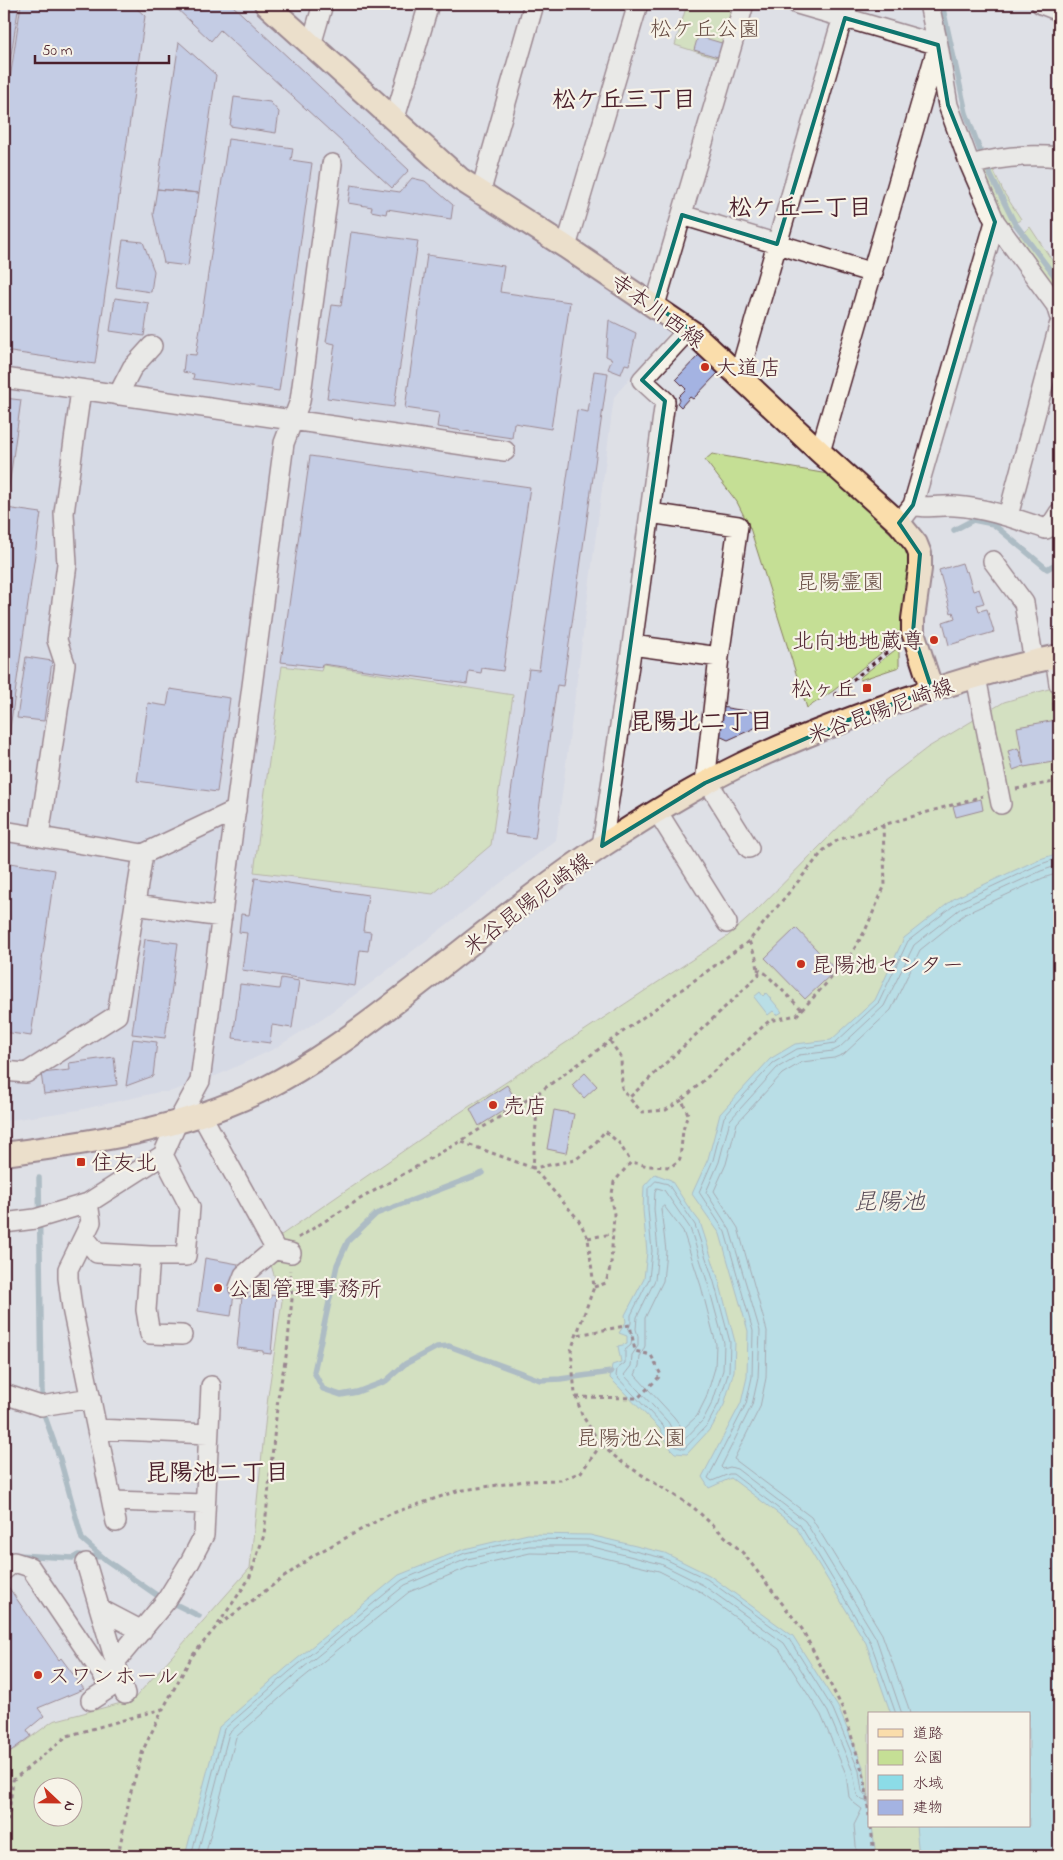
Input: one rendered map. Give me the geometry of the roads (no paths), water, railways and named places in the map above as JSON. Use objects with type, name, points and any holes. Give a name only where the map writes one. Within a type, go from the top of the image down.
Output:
[{"type":"main road","name":"寺本川西線","points":[[267,4],[460,179],[480,194],[566,247],[689,329],[899,523],[916,544],[920,554],[913,619],[914,632],[932,690]]},
{"type":"main road","name":"米谷昆陽尼崎線","points":[[4,1154],[98,1141],[176,1123],[261,1090],[332,1050],[543,888],[602,846],[706,782],[835,725],[932,690],[976,676],[1050,659]]},
{"type":"street","points":[[311,45],[323,4]]},
{"type":"street","points":[[394,121],[429,4]]},
{"type":"street","points":[[480,194],[534,4]]},
{"type":"street","points":[[566,247],[638,4]]},
{"type":"street","points":[[655,305],[744,4]]},
{"type":"street","points":[[797,4],[847,11],[938,45]]},
{"type":"street","points":[[929,4],[948,105],[970,165],[995,222],[1056,305],[1059,315]]},
{"type":"street","points":[[1041,4],[1059,11]]},
{"type":"street","points":[[739,375],[839,30],[847,11]]},
{"type":"street","points":[[820,452],[938,45]]},
{"type":"street","points":[[970,165],[991,160],[1038,155],[1059,157]]},
{"type":"street","points":[[4,1223],[35,1219],[88,1203],[163,1155],[176,1123],[200,1081],[284,442],[300,401],[332,164]]},
{"type":"street","points":[[682,216],[873,273]]},
{"type":"street","points":[[899,523],[913,505],[995,222]]},
{"type":"street","points":[[1008,516],[1059,326]]},
{"type":"street","points":[[602,846],[632,646],[665,401],[640,381],[689,329]]},
{"type":"street","points":[[118,395],[132,368],[152,346]]},
{"type":"street","points":[[4,378],[505,451]]},
{"type":"street","points":[[39,836],[65,664],[57,640],[67,564],[64,513],[81,390]]},
{"type":"street","points":[[913,505],[924,508],[954,505],[976,508],[1008,516],[1046,529],[1050,527],[1059,514]]},
{"type":"street","points":[[650,513],[738,526],[719,657],[706,782],[749,848]]},
{"type":"street","points":[[993,560],[1021,585],[1024,603],[1050,659],[1059,684]]},
{"type":"street","points":[[632,646],[719,657]]},
{"type":"street","points":[[976,676],[999,798]]},
{"type":"street","points":[[4,831],[143,854],[236,810]]},
{"type":"street","points":[[657,811],[727,923]]},
{"type":"street","points":[[4,1071],[26,1073],[117,1015],[143,854]]},
{"type":"street","points":[[135,905],[222,917]]},
{"type":"street","points":[[201,1114],[283,1251],[244,1275],[239,1288]]},
{"type":"street","points":[[85,1238],[97,1254],[186,1256],[190,1207],[163,1155]]},
{"type":"street","points":[[88,1203],[92,1222],[68,1269],[68,1278],[72,1308],[116,1522]]},
{"type":"street","points":[[150,1256],[146,1310],[150,1340],[182,1335]]},
{"type":"street","points":[[116,1661],[166,1600],[190,1562],[204,1535],[211,1386]]},
{"type":"street","points":[[4,1394],[41,1406],[91,1398]]},
{"type":"street","points":[[97,1429],[208,1434]]},
{"type":"street","points":[[112,1501],[205,1504]]},
{"type":"street","points":[[4,1570],[14,1562],[30,1567],[111,1687],[91,1700]]},
{"type":"street","points":[[86,1563],[125,1694]]},
{"type":"street","points":[[100,1609],[142,1631]]},
{"type":"water","name":"昆陽池","points":[[1059,853],[1059,1856],[919,1856],[916,1828],[1030,1828],[1030,1712],[890,1712],[866,1643],[796,1527],[731,1478],[709,1488],[702,1477],[741,1403],[747,1377],[748,1331],[720,1234],[692,1194],[708,1159],[720,1114],[770,1059],[795,1044],[831,1040],[875,1000],[904,938],[955,898],[1037,860]]},
{"type":"water","points":[[760,992],[763,996],[766,993],[782,1012],[777,1015],[773,1011],[768,1015],[754,997]]},
{"type":"water","points":[[655,1174],[671,1180],[700,1222],[719,1281],[735,1342],[734,1371],[724,1405],[712,1427],[687,1454],[675,1453],[660,1429],[610,1378],[612,1365],[621,1362],[618,1346],[627,1344],[627,1336],[619,1333],[626,1322],[625,1315],[644,1279],[647,1252],[643,1210],[644,1186]]},
{"type":"water","points":[[528,1534],[590,1535],[665,1553],[709,1575],[793,1636],[838,1707],[864,1769],[868,1799],[868,1828],[872,1828],[876,1856],[185,1856],[219,1727],[286,1668],[399,1575],[464,1549]]},
{"type":"waterway","points":[[942,4],[966,113],[981,153]]},
{"type":"waterway","points":[[987,168],[1014,222],[1059,282]]},
{"type":"waterway","points":[[954,530],[973,520],[993,524],[1047,569],[1059,562]]},
{"type":"waterway","points":[[483,1173],[376,1214],[348,1241],[337,1265],[314,1372],[323,1389],[341,1395],[357,1392],[386,1381],[405,1364],[437,1347],[449,1346],[540,1380],[611,1372]]},
{"type":"waterway","points":[[39,1178],[42,1392],[44,1414],[60,1459],[82,1539],[106,1560],[155,1594],[199,1616]]},
{"type":"waterway","points":[[17,1555],[73,1558],[78,1555],[102,1557]]},
{"type":"place","name":"大道店","points":[[705,367]]},
{"type":"place","name":"北向地地蔵尊","points":[[934,640]]},
{"type":"place","name":"松ヶ丘","points":[[867,688]]},
{"type":"place","name":"昆陽池センター","points":[[801,964]]},
{"type":"place","name":"売店","points":[[493,1105]]},
{"type":"place","name":"住友北","points":[[81,1162]]},
{"type":"place","name":"公園管理事務所","points":[[218,1288]]},
{"type":"place","name":"スワンホール","points":[[38,1675]]},
{"type":"district","name":"松ケ丘三丁目","points":[[624,99]]},
{"type":"district","name":"松ケ丘二丁目","points":[[800,207]]},
{"type":"district","name":"昆陽北二丁目","points":[[701,721]]},
{"type":"district","name":"昆陽池二丁目","points":[[217,1472]]},
{"type":"park label","name":"松ケ丘公園","points":[[705,28]]},
{"type":"park label","name":"昆陽霊園","points":[[840,581]]},
{"type":"park label","name":"昆陽池公園","points":[[631,1437]]}]
